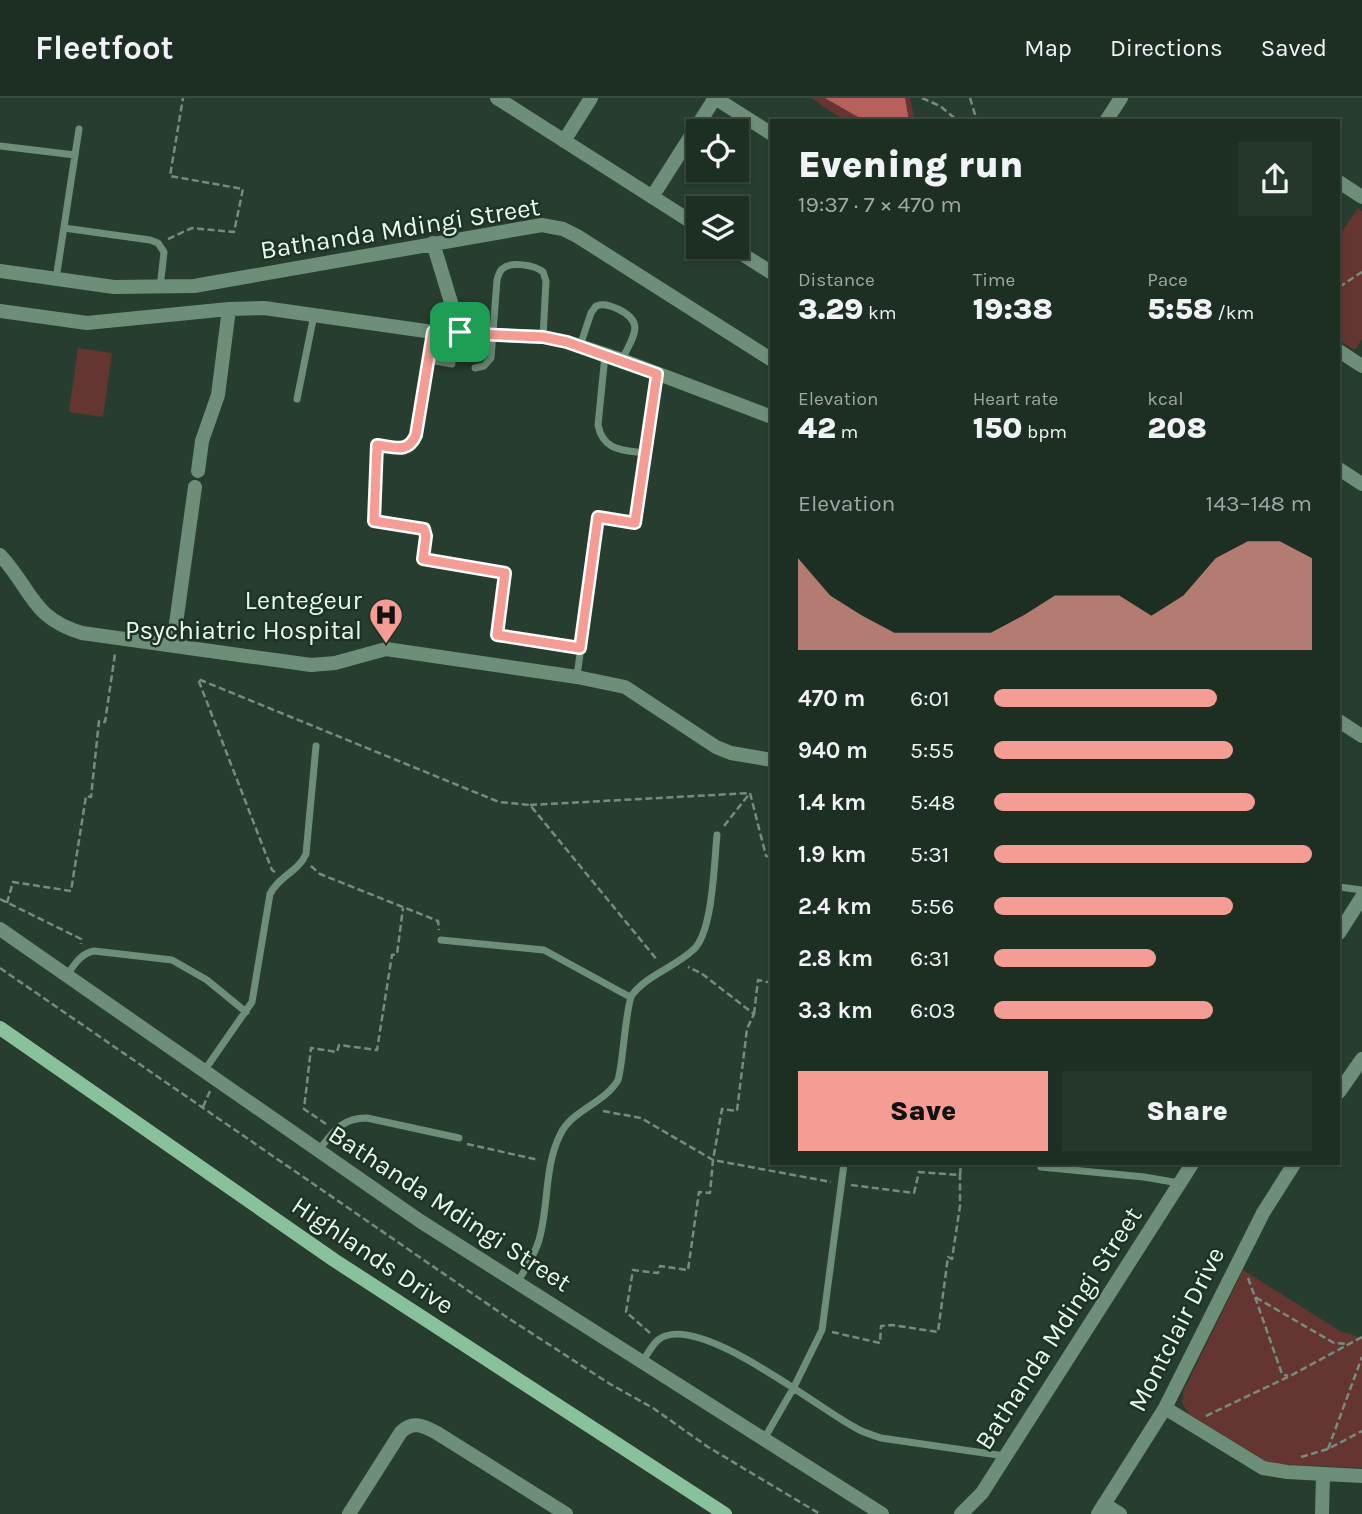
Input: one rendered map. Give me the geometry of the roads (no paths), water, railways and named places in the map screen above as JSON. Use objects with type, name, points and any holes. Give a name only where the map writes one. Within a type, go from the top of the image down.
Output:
[{"type":"main road","name":"Highlands Drive","points":[[0,1028],[334,1260],[725,1514]]},
{"type":"street","points":[[497,98],[686,218]]},
{"type":"street","points":[[564,141],[591,98]]},
{"type":"street","points":[[652,197],[715,98],[770,133]]},
{"type":"street","points":[[1107,119],[1121,98]]},
{"type":"street","points":[[1340,183],[1362,197]]},
{"type":"street","name":"Bathanda Mdingi Street","points":[[0,271],[114,287],[194,286],[542,225],[563,229],[770,359]]},
{"type":"street","points":[[433,243],[460,332]]},
{"type":"street","points":[[749,258],[770,272]]},
{"type":"street","points":[[0,312],[87,323],[264,308],[433,332],[543,337],[622,360],[770,415]]},
{"type":"street","points":[[198,471],[204,432],[218,395],[229,309]]},
{"type":"street","points":[[1340,352],[1362,366]]},
{"type":"street","points":[[1340,470],[1362,484]]},
{"type":"street","points":[[173,645],[195,486]]},
{"type":"street","points":[[0,555],[50,620],[82,633],[311,665],[335,663],[386,649],[577,677],[625,687],[716,747],[770,760]]},
{"type":"street","points":[[1340,722],[1362,736]]},
{"type":"street","points":[[1340,931],[1362,897]]},
{"type":"street","name":"Bathanda Mdingi Street","points":[[0,929],[420,1221],[882,1514]]},
{"type":"street","points":[[1340,1091],[1362,1059]]},
{"type":"street","name":"Bathanda Mdingi Street","points":[[961,1514],[982,1493],[1191,1165]]},
{"type":"street","name":"Montclair Drive","points":[[1101,1509],[1165,1408],[1263,1213],[1293,1165]]},
{"type":"street","points":[[1165,1408],[1255,1465],[1287,1472],[1362,1476]]},
{"type":"street","points":[[351,1513],[401,1432],[414,1424],[438,1433],[565,1514]]},
{"type":"street","points":[[1322,1514],[1323,1474]]},
{"type":"street","points":[[1101,1509],[1120,1514]]},
{"type":"lane","points":[[56,279],[79,129]]},
{"type":"lane","points":[[0,146],[75,155]]},
{"type":"lane","points":[[64,228],[158,243],[164,252],[160,288]]},
{"type":"lane","points":[[475,368],[484,366],[491,358],[499,273],[507,267],[531,266],[543,272],[546,281],[543,337]]},
{"type":"lane","points":[[580,346],[591,313],[596,306],[608,305],[635,320],[636,330],[622,360]]},
{"type":"lane","points":[[297,399],[314,314]]},
{"type":"lane","points":[[377,445],[401,448],[409,447],[413,443],[433,332]]},
{"type":"lane","points":[[605,355],[598,425],[601,436],[615,449],[645,453]]},
{"type":"lane","points":[[429,360],[452,364]]},
{"type":"lane","points":[[636,504],[657,374]]},
{"type":"lane","points":[[577,677],[594,549]]},
{"type":"lane","points":[[204,1071],[253,1002],[266,908],[274,885],[304,860],[316,746]]},
{"type":"lane","points":[[517,1283],[539,1241],[551,1161],[561,1132],[567,1123],[612,1090],[618,1080],[630,997],[693,951],[702,941],[707,926],[717,835]]},
{"type":"lane","points":[[1340,887],[1362,891]]},
{"type":"lane","points":[[441,940],[544,950],[630,997]]},
{"type":"lane","points":[[66,975],[80,958],[94,951],[172,960],[206,980],[246,1012]]},
{"type":"lane","points":[[318,1151],[334,1130],[353,1118],[367,1118],[459,1138]]},
{"type":"lane","points":[[764,1439],[822,1330],[844,1165]]},
{"type":"lane","points":[[1041,1167],[1180,1183]]},
{"type":"lane","points":[[642,1362],[658,1340],[671,1335],[701,1337],[794,1387],[855,1428],[881,1438],[1006,1456]]},
{"type":"place","name":"Lentegeur Psychiatric Hospital","points":[[386,645]]}]
